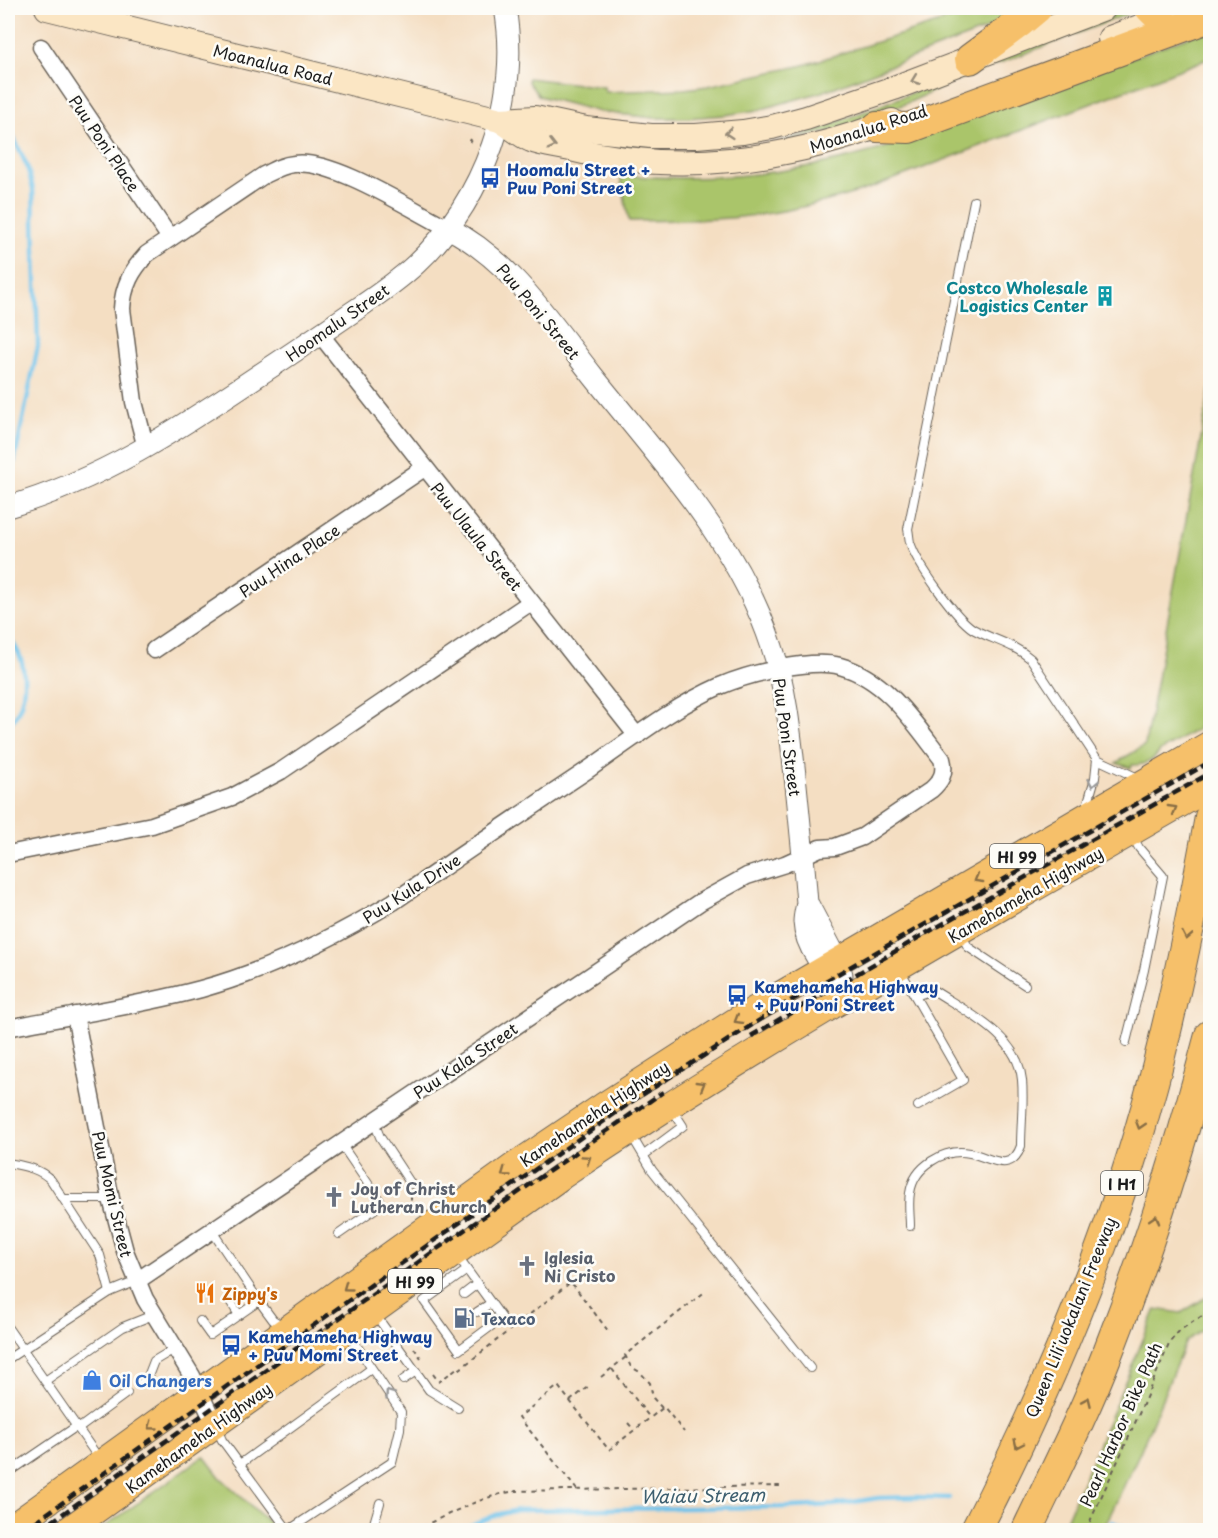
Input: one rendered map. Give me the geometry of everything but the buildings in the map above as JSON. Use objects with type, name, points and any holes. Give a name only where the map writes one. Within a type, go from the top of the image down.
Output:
[{"type":"highway","points":[[970,59],[1037,8]]},
{"type":"highway","points":[[877,127],[909,128],[1210,17]]},
{"type":"highway","name":"Queen Liliʻuokalani Freeway","points":[[976,1530],[1033,1412],[1071,1323],[1128,1166],[1170,1014],[1210,817]]},
{"type":"highway","name":"I H1","points":[[1028,1530],[1108,1353],[1163,1196],[1210,1035]]},
{"type":"main road","name":"Moanalua Road","points":[[47,8],[500,120],[535,118],[586,129],[651,136],[696,136],[743,132],[806,118],[1104,8]]},
{"type":"main road","name":"Moanalua Road","points":[[500,120],[531,140],[623,159],[676,163],[737,159],[805,149],[877,127],[1157,11],[1190,8]]},
{"type":"main road","name":"Kamehameha Highway","points":[[8,1530],[514,1166],[603,1106],[728,1026],[1210,744]]},
{"type":"main road","name":"Kamehameha Highway","points":[[74,1527],[373,1312],[418,1293],[629,1131],[849,996],[1210,787]]},
{"type":"street","name":"Hoomalu Street","points":[[8,507],[70,485],[147,448],[204,413],[320,334],[400,278],[425,255],[448,228],[477,180],[492,147],[507,93],[510,50],[505,8]]},
{"type":"street","name":"Puu Poni Place","points":[[41,47],[170,238]]},
{"type":"street","name":"Puu Poni Street","points":[[147,448],[138,421],[128,360],[122,309],[127,281],[147,254],[280,166],[296,163],[311,164],[340,172],[466,237],[491,256],[517,281],[707,520],[747,587],[772,646],[787,709],[803,856],[807,903],[804,922],[807,936],[831,965],[849,996]]},
{"type":"street","name":"Puu Ulaula Street","points":[[320,334],[637,736]]},
{"type":"street","name":"Puu Hina Place","points":[[154,650],[424,468]]},
{"type":"street","points":[[8,854],[152,825],[232,797],[281,771],[531,602]]},
{"type":"street","name":"Puu Kala Street","points":[[137,1281],[700,902],[747,876],[820,848],[836,847],[862,837],[941,781],[945,768],[942,759],[903,709],[867,678],[827,664],[814,663],[779,670]]},
{"type":"street","name":"Puu Kula Drive","points":[[8,1028],[200,989],[271,965],[327,940],[393,902],[670,714],[719,687],[761,673],[779,670]]},
{"type":"street","name":"Puu Momi Street","points":[[75,1015],[111,1200],[125,1251],[153,1315],[192,1376],[215,1425]]},
{"type":"lane","points":[[974,201],[908,528],[910,543],[916,556],[960,618],[988,637],[1022,651],[1031,659],[1097,759],[1146,782]]},
{"type":"lane","points":[[1084,818],[1097,759]]},
{"type":"lane","points":[[1126,1042],[1144,970],[1163,876],[1139,848],[1131,833]]},
{"type":"lane","points":[[960,932],[968,947],[1024,985]]},
{"type":"lane","points":[[899,967],[963,1080],[918,1106]]},
{"type":"lane","points":[[910,1226],[910,1193],[916,1177],[932,1161],[954,1152],[970,1153],[1004,1162],[1018,1155],[1021,1146],[1022,1078],[1016,1059],[1001,1037],[933,990],[915,996]]},
{"type":"lane","points":[[644,1155],[683,1126],[669,1105]]},
{"type":"lane","points":[[374,1122],[380,1137],[411,1184]]},
{"type":"lane","points":[[629,1131],[652,1170],[810,1368]]},
{"type":"lane","points":[[339,1234],[382,1204],[341,1144]]},
{"type":"lane","points":[[8,1163],[33,1168],[45,1174],[100,1255],[110,1292]]},
{"type":"lane","points":[[64,1199],[111,1200]]},
{"type":"lane","points":[[212,1231],[273,1320],[288,1329]]},
{"type":"lane","points":[[418,1293],[438,1313],[451,1331],[459,1350],[502,1318],[461,1261]]},
{"type":"lane","points":[[8,1359],[110,1292],[137,1281]]},
{"type":"lane","points":[[464,1294],[477,1284]]},
{"type":"lane","points":[[230,1301],[238,1315]]},
{"type":"lane","points":[[200,1321],[210,1335],[259,1301]]},
{"type":"lane","points":[[477,1312],[491,1303]]},
{"type":"lane","points":[[373,1312],[429,1390],[459,1408]]},
{"type":"lane","points":[[45,1381],[123,1327],[153,1315]]},
{"type":"lane","points":[[8,1328],[102,1462]]},
{"type":"lane","points":[[215,1425],[222,1440],[288,1530],[392,1461],[400,1429],[401,1412],[347,1330]]},
{"type":"lane","points":[[140,1384],[147,1379],[154,1361],[174,1349]]},
{"type":"lane","points":[[240,1464],[371,1369]]},
{"type":"lane","points":[[403,1380],[416,1371]]},
{"type":"lane","points":[[8,1473],[127,1393]]},
{"type":"lane","points":[[372,1530],[380,1503]]},
{"type":"path","points":[[471,138],[470,141],[473,142]]},
{"type":"path","points":[[411,1205],[418,1216]]},
{"type":"path","points":[[601,1377],[626,1357],[625,1355],[706,1291]]},
{"type":"path","name":"Pearl Harbor Bike Path","points":[[1086,1530],[1170,1342],[1180,1330],[1210,1311]]},
{"type":"path","points":[[626,1357],[631,1367],[640,1372],[650,1383],[653,1398],[662,1408],[664,1407],[684,1432]]},
{"type":"path","points":[[612,1369],[650,1418]]},
{"type":"path","points":[[578,1491],[519,1417],[558,1386],[609,1450],[662,1408]]},
{"type":"path","points":[[570,1402],[590,1386]]},
{"type":"path","points":[[628,1424],[634,1430]]},
{"type":"path","points":[[415,1530],[474,1503],[507,1492],[780,1485]]},
{"type":"green space","points":[[974,8],[1018,8],[997,24],[984,30],[822,92],[758,110],[687,118],[654,118],[600,112],[539,96],[528,82],[528,78],[604,87],[605,92],[708,86],[804,65],[950,19]]},
{"type":"green space","points":[[1127,9],[1130,11],[1128,14],[964,77],[847,127],[776,144],[817,130]]},
{"type":"green space","points":[[1210,29],[1210,58],[871,188],[773,213],[713,219],[629,221],[620,175],[719,177],[784,170],[849,158],[881,149]]},
{"type":"green space","points":[[1210,388],[1210,650],[1198,729],[1160,751],[1151,760],[1132,765],[1131,768],[1116,763],[1145,745]]},
{"type":"green space","points":[[1210,1295],[1210,1325],[1186,1341],[1140,1452],[1103,1530],[1062,1530],[1156,1309],[1181,1313]]},
{"type":"green space","points":[[204,1456],[220,1477],[277,1530],[100,1530]]},
{"type":"waterway","name":"Waiau Stream","points":[[8,126],[27,166],[33,189],[38,346],[9,487]]},
{"type":"waterway","name":"Waiau Stream","points":[[8,634],[21,659],[24,676],[21,704],[14,719],[8,725]]},
{"type":"waterway","name":"Waiau Stream","points":[[460,1530],[496,1515],[517,1510],[792,1507],[834,1505],[878,1498],[949,1498]]},
{"type":"waterway","name":"Waiau Stream","points":[[1112,1522],[1131,1530]]},
{"type":"railway","points":[[24,1530],[637,1098],[785,1004],[1210,762]]},
{"type":"railway","points":[[751,1036],[923,935],[1210,773]]},
{"type":"railway","points":[[40,1530],[663,1092]]},
{"type":"place","name":"Hoomalu Street + Puu Poni Street","points":[[490,178]]},
{"type":"place","name":"Costco Wholesale Logistics Center","points":[[1105,296]]},
{"type":"place","name":"Kamehameha Highway + Puu Poni Street","points":[[737,995]]},
{"type":"place","name":"Joy of Christ Lutheran Church","points":[[334,1197]]},
{"type":"place","name":"Iglesia Ni Cristo","points":[[527,1266]]},
{"type":"place","name":"Zippy's","points":[[205,1293]]},
{"type":"place","name":"Texaco","points":[[464,1318]]},
{"type":"place","name":"Kamehameha Highway + Puu Momi Street","points":[[231,1345]]},
{"type":"place","name":"Oil Changers","points":[[92,1380]]}]
